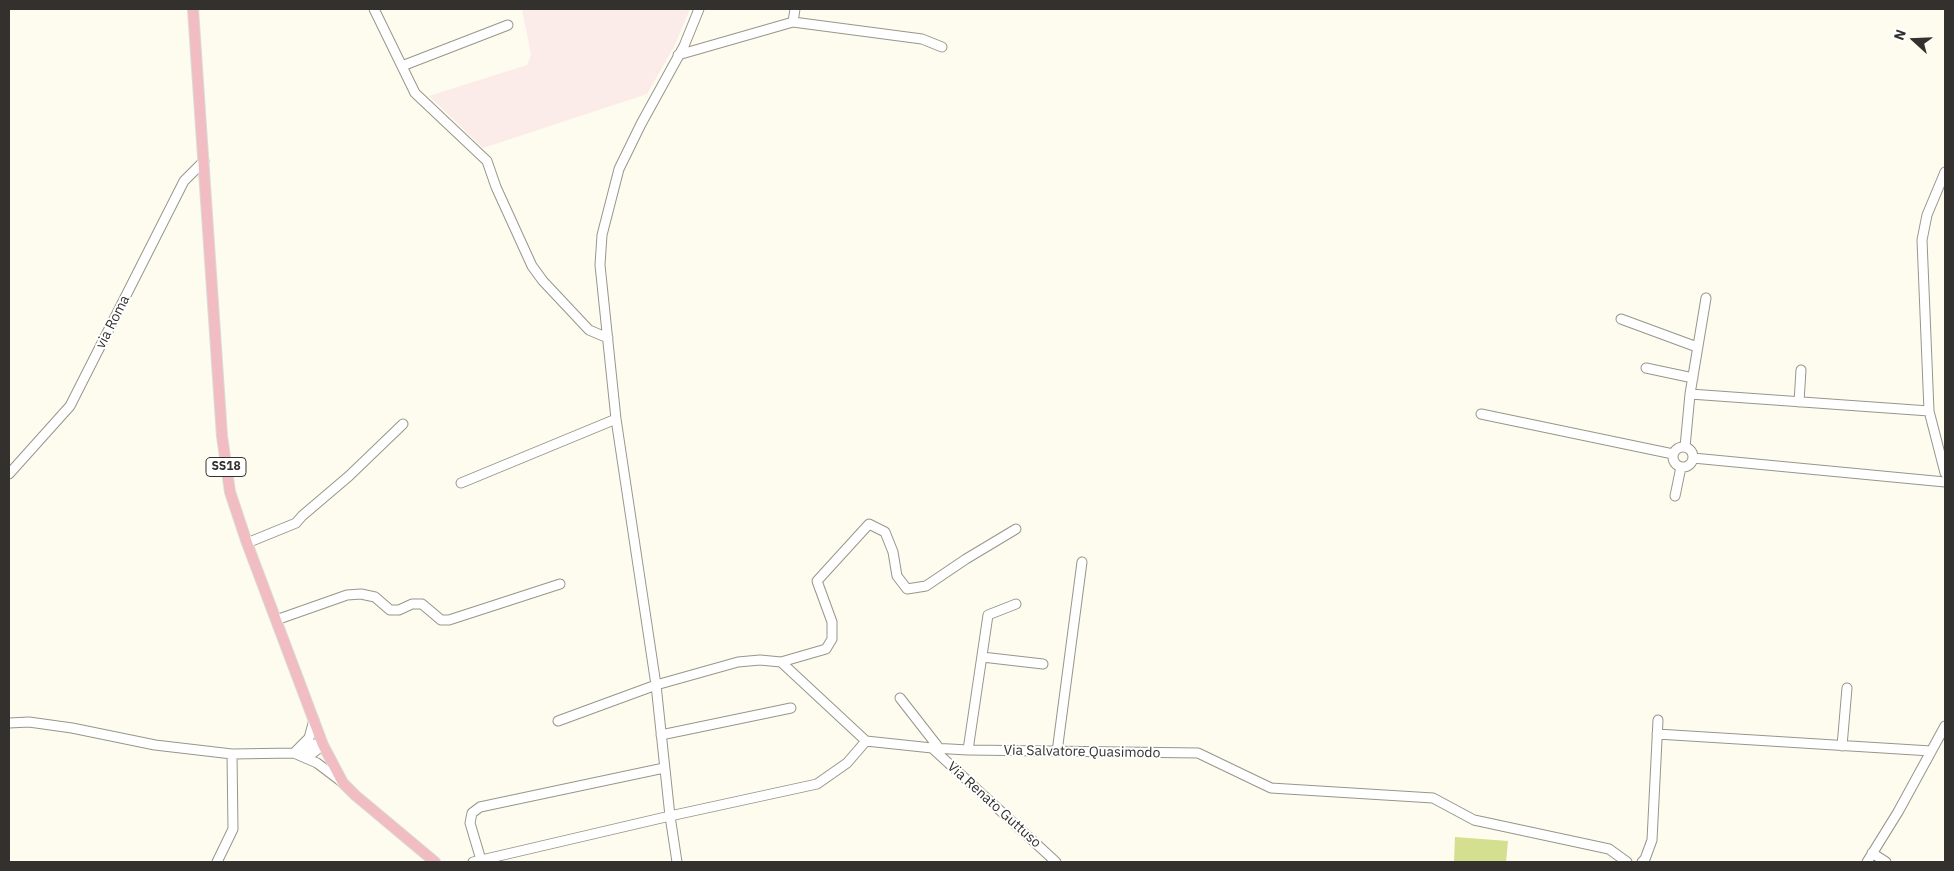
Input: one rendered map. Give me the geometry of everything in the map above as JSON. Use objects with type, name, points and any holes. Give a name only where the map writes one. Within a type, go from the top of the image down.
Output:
[{"type":"main road","name":"SS18","points":[[192,9],[222,436],[230,492],[247,543],[323,745],[343,783],[435,862]]},
{"type":"street","points":[[374,9],[415,93],[487,161],[496,187],[532,266],[543,281],[589,330],[608,338]]},
{"type":"street","points":[[676,862],[656,685],[616,418],[600,265],[602,235],[619,168],[678,55],[699,9]]},
{"type":"street","points":[[793,22],[795,9]]},
{"type":"street","points":[[678,55],[793,22],[922,39],[942,47]]},
{"type":"street","points":[[402,66],[508,25]]},
{"type":"street","name":"via Roma","points":[[9,474],[70,406],[184,181],[204,161]]},
{"type":"street","points":[[1945,172],[1927,216],[1922,240],[1929,411],[1945,473]]},
{"type":"street","points":[[1685,447],[1690,394],[1706,298]]},
{"type":"street","points":[[1620,318],[1697,347]]},
{"type":"street","points":[[1646,368],[1693,378]]},
{"type":"street","points":[[1799,402],[1801,370]]},
{"type":"street","points":[[1690,394],[1929,411]]},
{"type":"street","points":[[1481,414],[1673,454]]},
{"type":"street","points":[[461,483],[616,418]]},
{"type":"street","points":[[247,543],[296,523],[403,424]]},
{"type":"street","points":[[1680,447],[1685,447],[1692,453],[1693,458],[1687,467],[1681,467],[1676,465],[1673,460],[1673,454],[1680,447]]},
{"type":"street","points":[[1693,458],[1945,482]]},
{"type":"street","points":[[1675,496],[1681,467]]},
{"type":"street","points":[[558,721],[656,685],[738,662],[760,660],[781,662],[826,649],[832,639],[832,622],[817,581],[869,524],[885,532],[893,552],[898,576],[907,589],[926,586],[1016,529]]},
{"type":"street","points":[[1057,752],[1082,562]]},
{"type":"street","points":[[276,620],[347,595],[361,594],[375,597],[390,610],[399,610],[412,604],[422,604],[441,620],[449,620],[560,584]]},
{"type":"street","points":[[968,750],[988,614],[1016,604]]},
{"type":"street","points":[[982,656],[1043,664]]},
{"type":"street","points":[[664,768],[480,807],[472,813],[470,823],[477,861],[817,784],[847,763],[866,741],[781,662]]},
{"type":"street","points":[[1842,746],[1847,688]]},
{"type":"street","name":"Via Renato Guttuso","points":[[900,698],[935,748],[1056,862]]},
{"type":"street","points":[[661,734],[791,708]]},
{"type":"street","points":[[298,753],[309,738],[314,720]]},
{"type":"street","points":[[1642,862],[1652,840],[1658,720]]},
{"type":"street","points":[[9,723],[29,722],[72,728],[156,745],[232,754],[313,752],[323,745]]},
{"type":"street","points":[[1867,862],[1898,812],[1945,726]]},
{"type":"street","points":[[1657,734],[1931,751]]},
{"type":"street","name":"Via Salvatore Quasimodo","points":[[866,741],[968,750],[1198,753],[1271,788],[1433,798],[1474,820],[1609,849],[1626,862]]},
{"type":"street","points":[[298,753],[317,762],[343,783]]},
{"type":"street","points":[[217,862],[233,829],[232,754]]},
{"type":"street","points":[[1872,853],[1886,862]]},
{"type":"shaded area","points":[[522,9],[690,9],[675,45],[647,94],[483,148],[429,96],[527,65],[531,55]]},
{"type":"green space","points":[[1455,837],[1508,841],[1506,862],[1454,862]]}]
